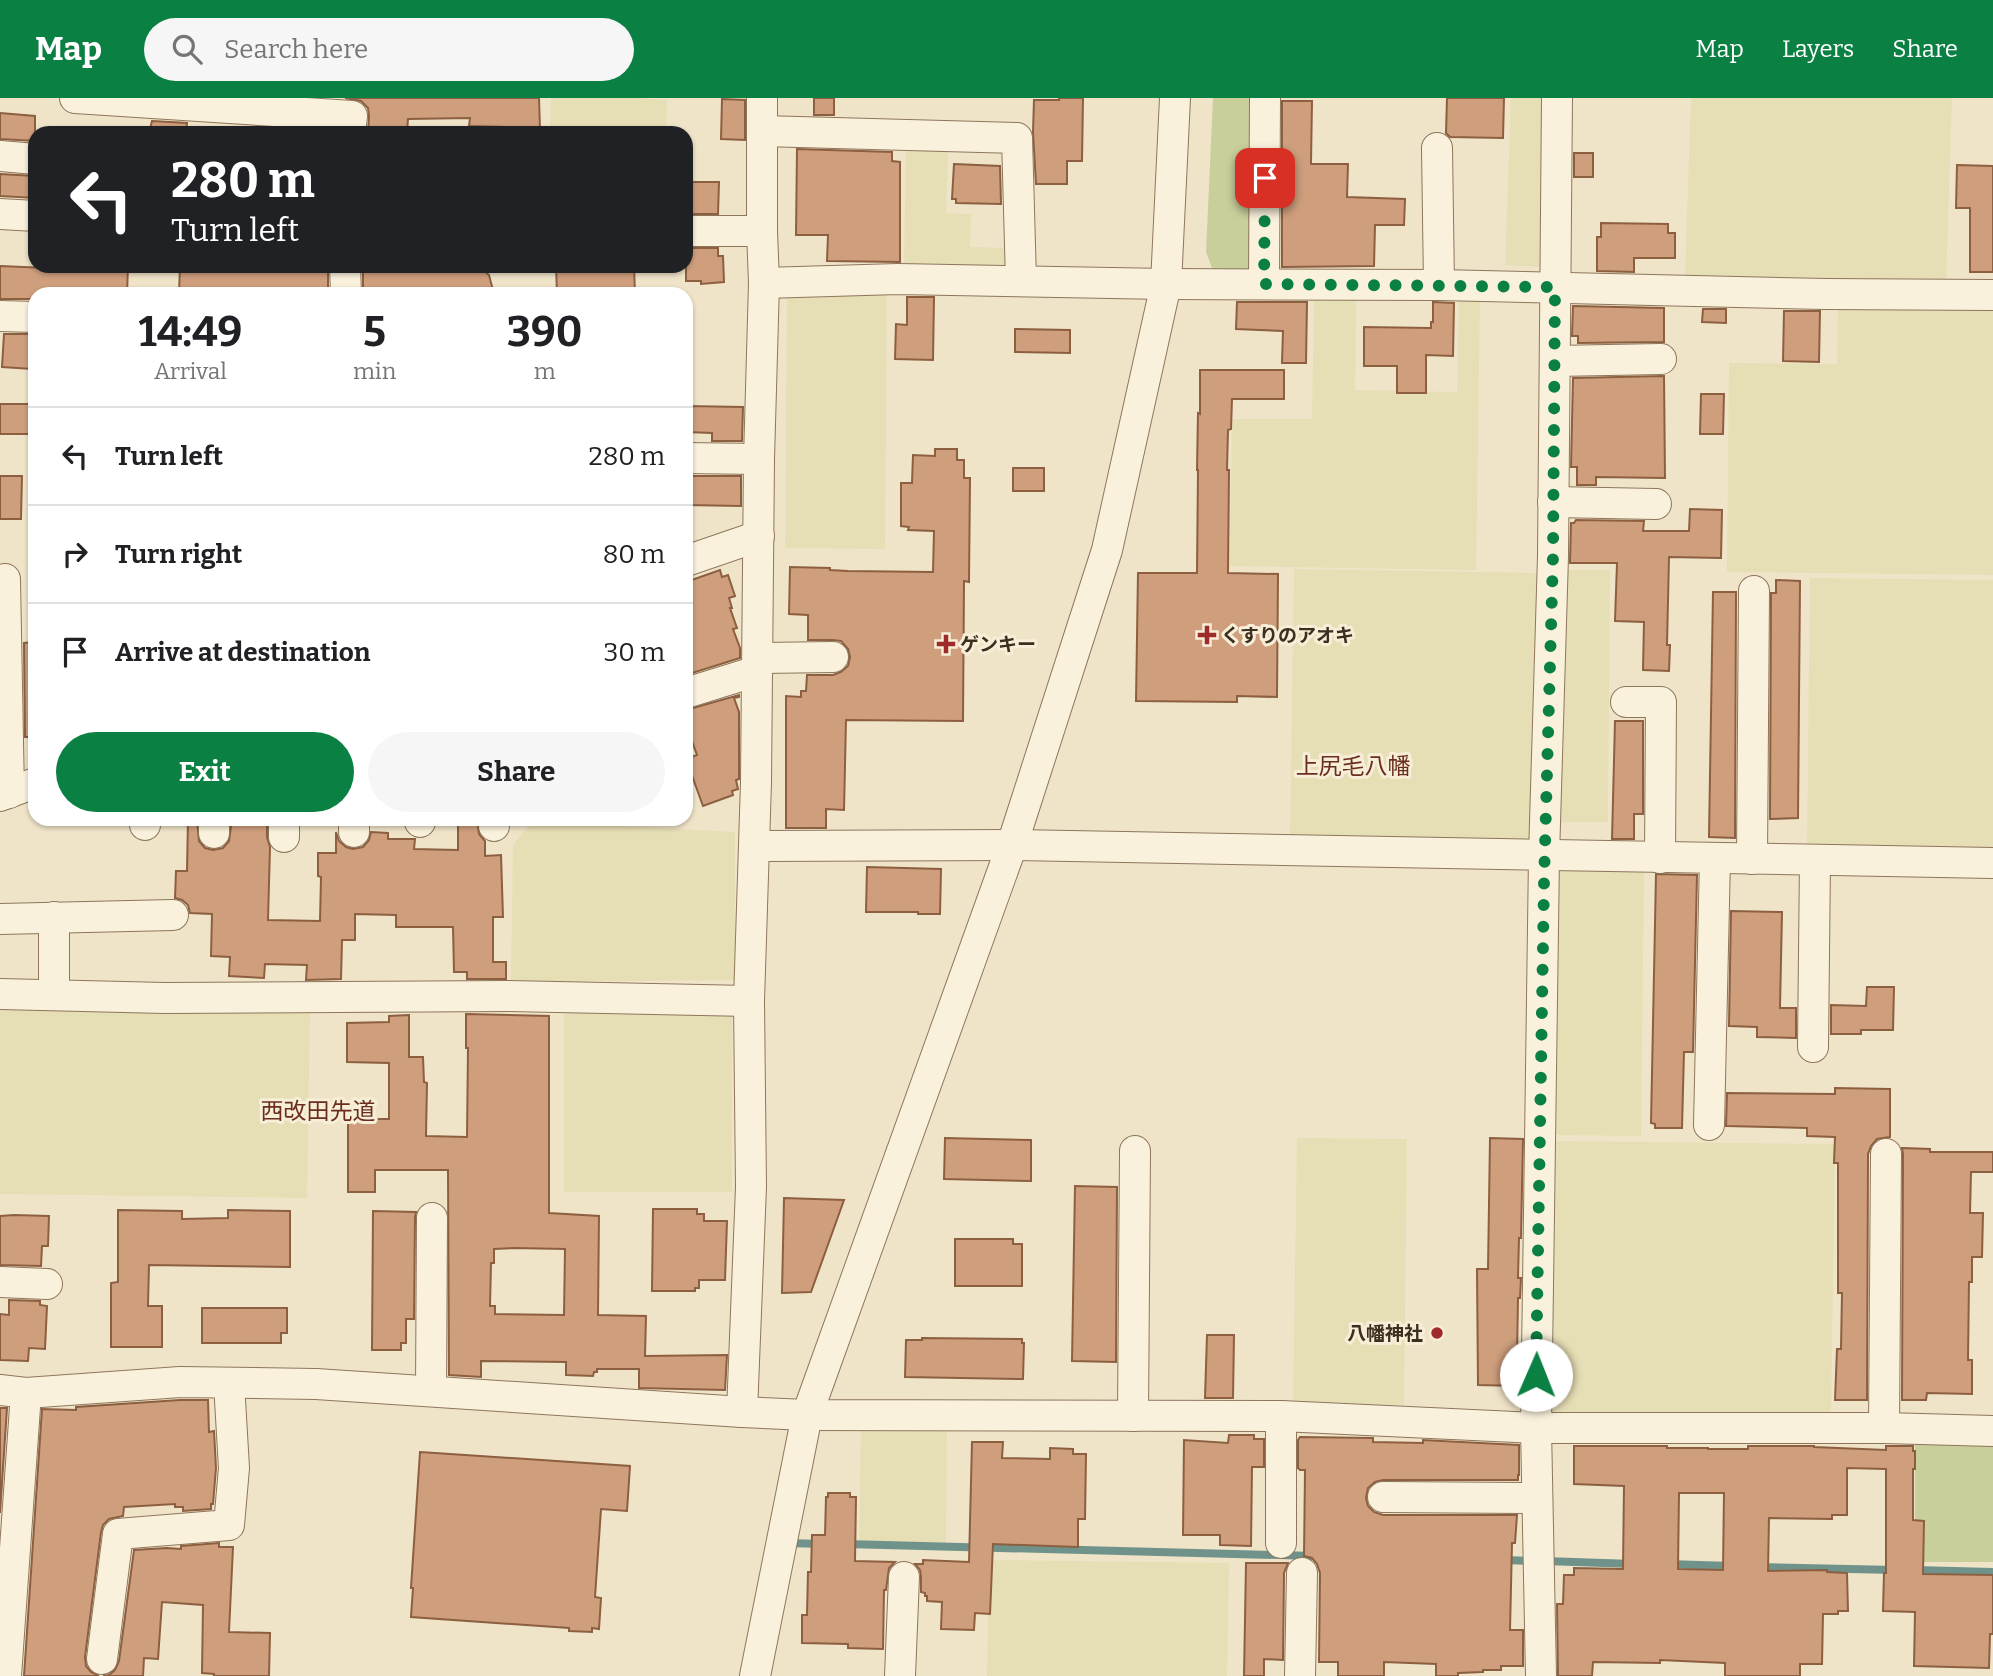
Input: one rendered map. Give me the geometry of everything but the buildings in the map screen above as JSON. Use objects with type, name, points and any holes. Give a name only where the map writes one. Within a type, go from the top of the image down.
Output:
[{"type":"street","points":[[75,98],[352,116],[351,126]]},
{"type":"street","points":[[742,1412],[751,1187],[748,1001],[755,846],[759,459],[764,283],[762,98]]},
{"type":"street","points":[[755,1676],[807,1415],[1012,845],[1107,550],[1166,284],[1175,98]]},
{"type":"street","points":[[1264,284],[1265,98]]},
{"type":"street","points":[[1541,1676],[1536,1428],[1544,856],[1553,502],[1557,98]]},
{"type":"street","points":[[762,131],[1017,138],[1021,281]]},
{"type":"street","points":[[1437,148],[1438,285]]},
{"type":"street","points":[[0,156],[28,158]]},
{"type":"street","points":[[0,214],[28,216]]},
{"type":"street","points":[[693,231],[762,232]]},
{"type":"street","points":[[764,283],[898,279],[1438,285],[1993,296]]},
{"type":"street","points":[[0,316],[28,317]]},
{"type":"street","points":[[1555,361],[1661,359]]},
{"type":"street","points":[[693,458],[759,459]]},
{"type":"street","points":[[1553,502],[1656,503]]},
{"type":"street","points":[[693,559],[759,536]]},
{"type":"street","points":[[5,579],[15,791]]},
{"type":"street","points":[[1752,859],[1754,591]]},
{"type":"street","points":[[693,690],[758,665],[833,657]]},
{"type":"street","points":[[1626,702],[1661,702],[1660,858]]},
{"type":"street","points":[[755,846],[1012,845],[1993,863]]},
{"type":"street","points":[[1709,1125],[1715,859]]},
{"type":"street","points":[[1813,1047],[1815,860]]},
{"type":"street","points":[[0,919],[173,915]]},
{"type":"street","points":[[54,917],[54,995]]},
{"type":"street","points":[[0,994],[192,998],[509,996],[748,1001]]},
{"type":"street","points":[[1133,1416],[1135,1151]]},
{"type":"street","points":[[1884,1428],[1886,1154]]},
{"type":"street","points":[[431,1391],[432,1218]]},
{"type":"street","points":[[0,1282],[47,1284]]},
{"type":"street","points":[[6,1676],[13,1392],[180,1382],[316,1384],[807,1415],[1281,1416],[1536,1428],[1884,1428],[1993,1431]]},
{"type":"street","points":[[102,1659],[118,1534],[229,1525],[234,1468],[229,1383]]},
{"type":"street","points":[[1281,1416],[1281,1543]]},
{"type":"street","points":[[1383,1497],[1536,1498]]},
{"type":"street","points":[[1300,1676],[1302,1573]]},
{"type":"street","points":[[900,1676],[904,1577]]},
{"type":"shaded area","points":[[551,98],[667,100],[666,126],[550,126]]},
{"type":"shaded area","points":[[1511,98],[1547,98],[1541,267],[1505,265]]},
{"type":"shaded area","points":[[1691,98],[1952,98],[1946,284],[1685,276]]},
{"type":"shaded area","points":[[906,146],[948,147],[946,213],[971,214],[970,247],[1008,248],[1008,271],[904,269]]},
{"type":"shaded area","points":[[787,286],[887,287],[885,549],[785,548]]},
{"type":"shaded area","points":[[1314,298],[1356,298],[1355,390],[1457,392],[1459,298],[1480,298],[1476,570],[1230,566],[1232,419],[1312,419]]},
{"type":"shaded area","points":[[1838,306],[1993,307],[1993,575],[1727,572],[1729,363],[1837,364]]},
{"type":"shaded area","points":[[1294,569],[1537,573],[1533,845],[1290,842]]},
{"type":"shaded area","points":[[1558,570],[1610,570],[1608,822],[1556,822]]},
{"type":"shaded area","points":[[1810,578],[1993,580],[1993,848],[1807,846]]},
{"type":"shaded area","points":[[529,826],[625,826],[735,832],[735,980],[511,982],[513,845]]},
{"type":"shaded area","points":[[1553,868],[1644,869],[1641,1136],[1550,1135]]},
{"type":"shaded area","points":[[0,1003],[310,1008],[307,1198],[0,1194]]},
{"type":"shaded area","points":[[564,1006],[732,1007],[732,1192],[564,1192]]},
{"type":"shaded area","points":[[1297,1138],[1407,1139],[1404,1405],[1293,1404]]},
{"type":"shaded area","points":[[1549,1141],[1835,1144],[1831,1416],[1545,1412]]},
{"type":"shaded area","points":[[861,1430],[947,1431],[946,1549],[859,1548]]},
{"type":"shaded area","points":[[989,1560],[1229,1563],[1227,1676],[987,1676]]},
{"type":"green space","points":[[1213,98],[1257,98],[1254,273],[1214,273],[1206,252]]},
{"type":"green space","points":[[1915,1441],[1993,1441],[1993,1562],[1915,1562]]},
{"type":"waterway","points":[[789,1543],[821,1544]]},
{"type":"waterway","points":[[845,1544],[1315,1556]]},
{"type":"waterway","points":[[1503,1560],[1532,1561]]},
{"type":"waterway","points":[[1545,1561],[1633,1564]]},
{"type":"waterway","points":[[1667,1564],[1731,1566]]},
{"type":"waterway","points":[[1758,1567],[1896,1570]]},
{"type":"waterway","points":[[1915,1570],[1993,1572]]},
{"type":"place","name":"くすりのアオキ","points":[[1207,635]]},
{"type":"place","name":"ゲンキー","points":[[946,644]]},
{"type":"place","name":"八幡神社","points":[[1437,1333]]},
{"type":"district","name":"上尻毛八幡","points":[[1353,766]]},
{"type":"district","name":"西改田先道","points":[[318,1111]]},
{"type":"route","points":[[1265,178],[1264,284],[1555,287],[1553,556],[1544,882],[1536,1375]]}]
